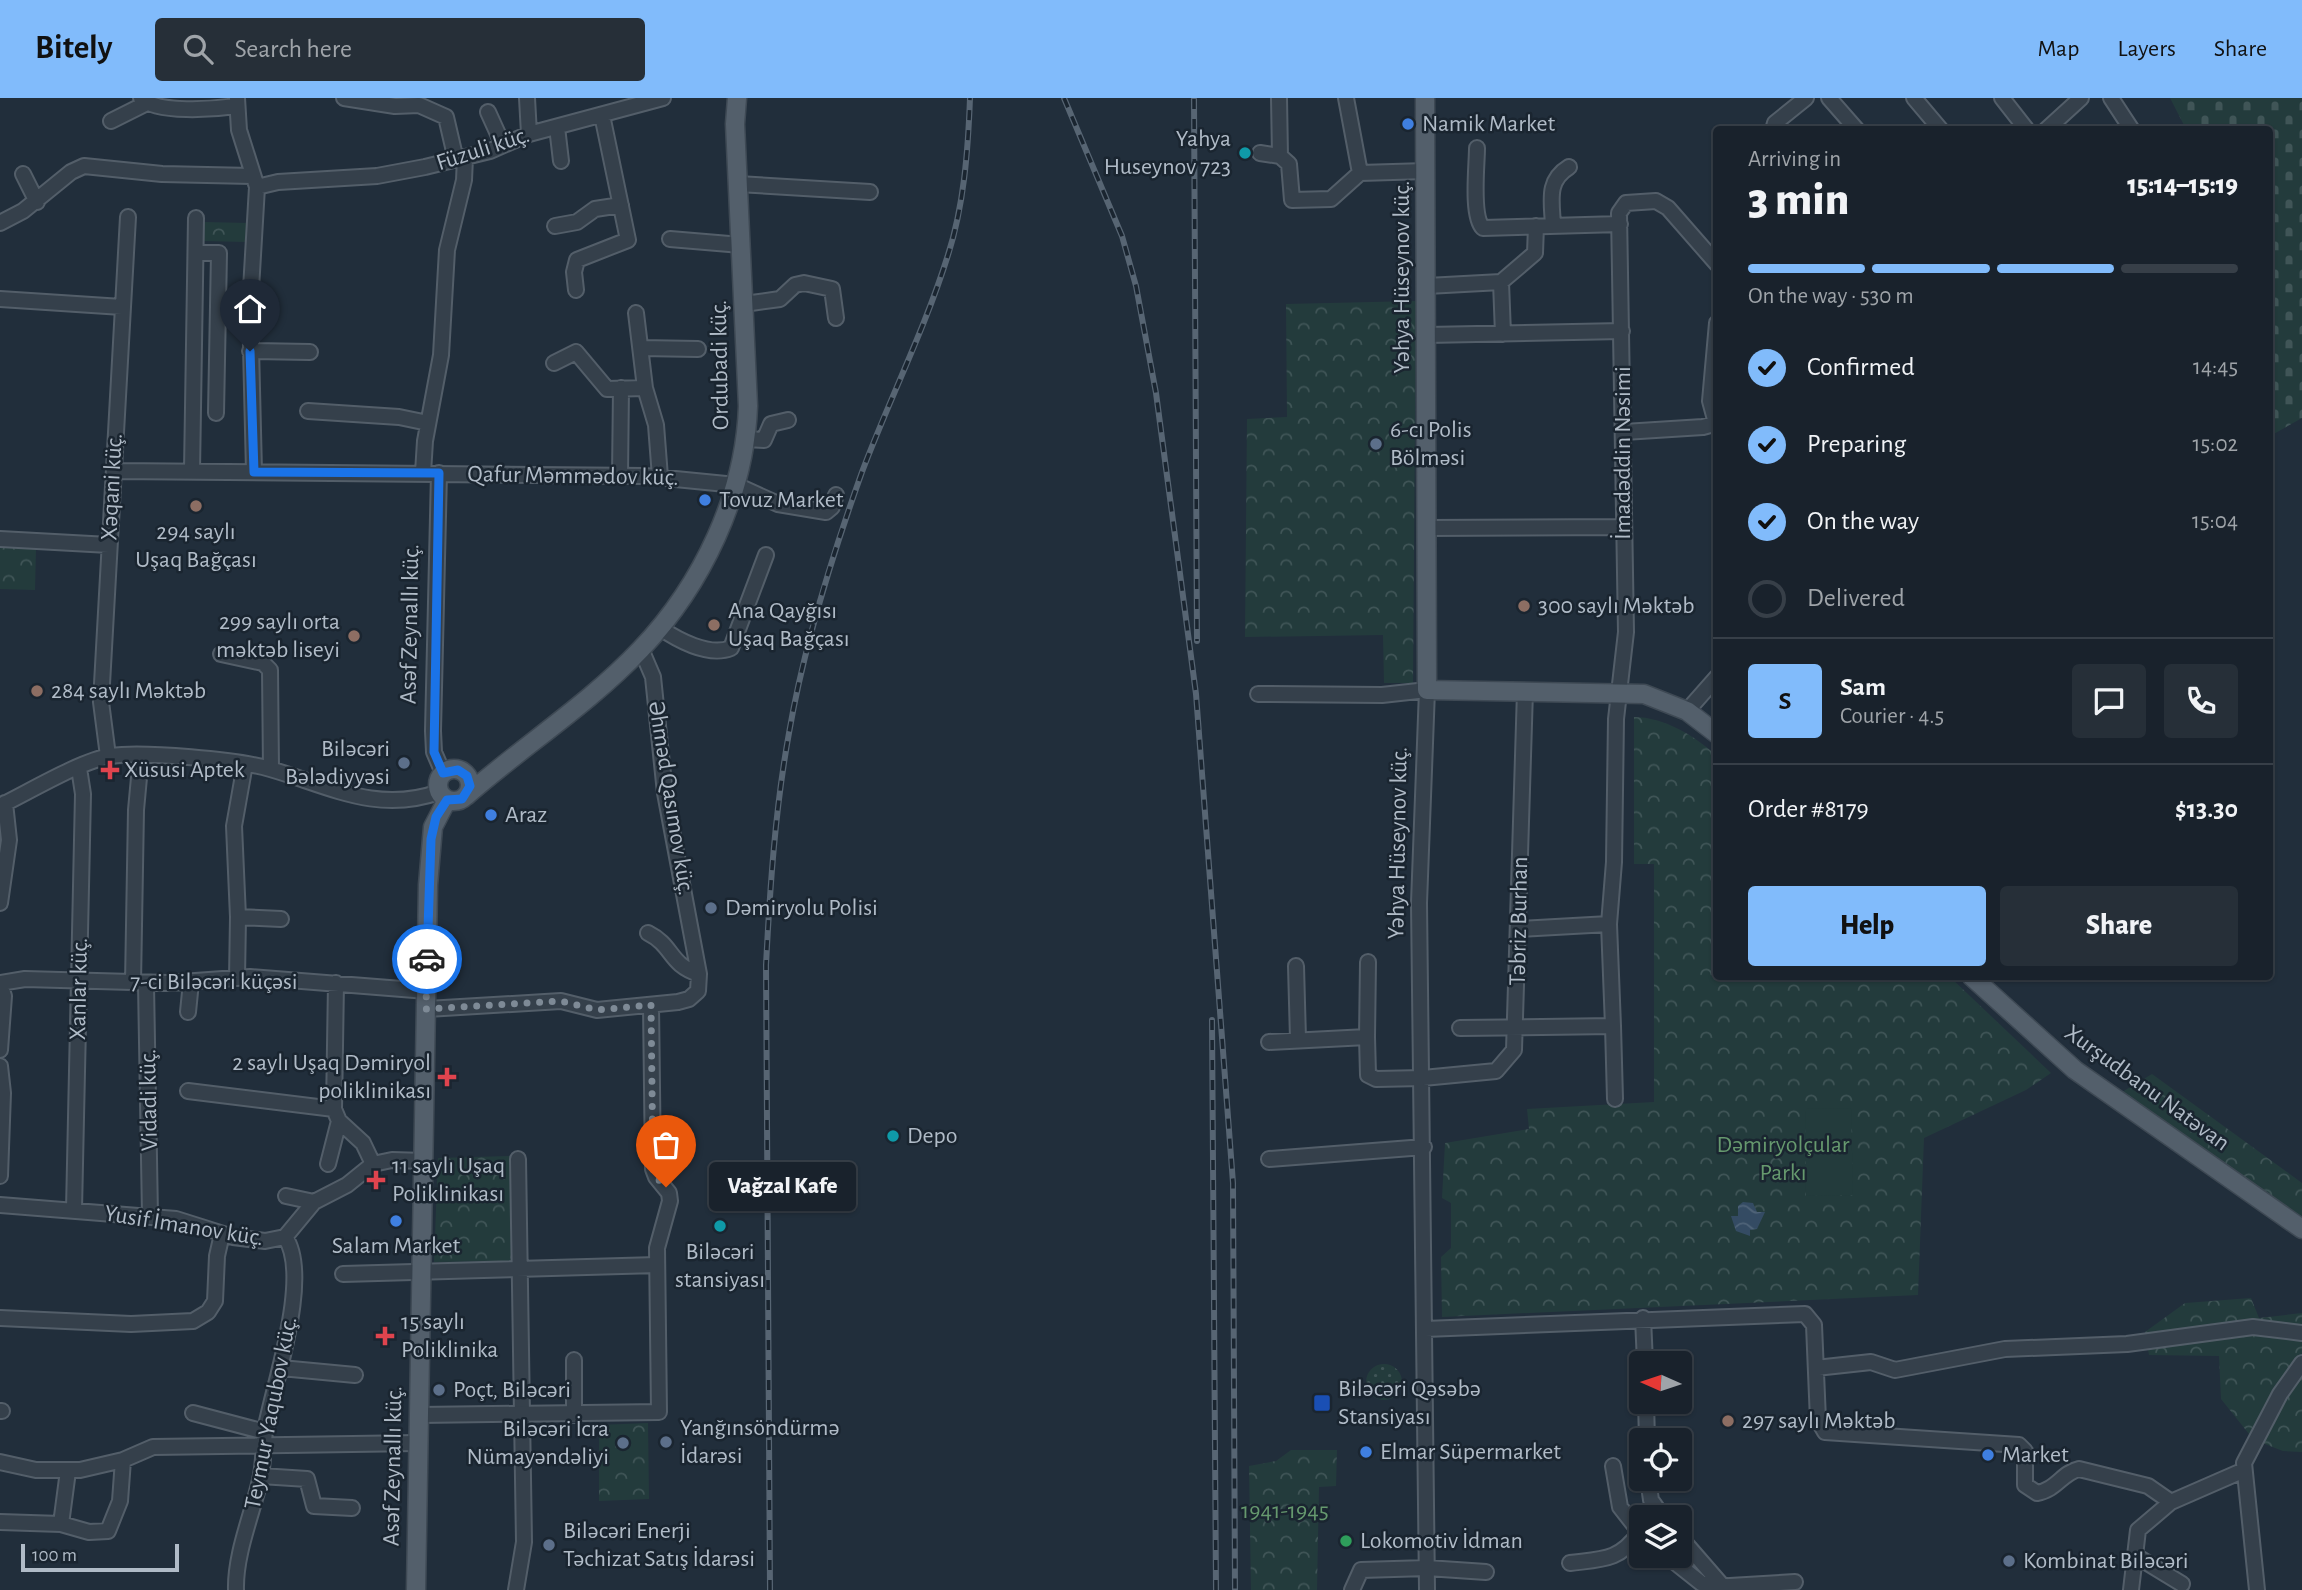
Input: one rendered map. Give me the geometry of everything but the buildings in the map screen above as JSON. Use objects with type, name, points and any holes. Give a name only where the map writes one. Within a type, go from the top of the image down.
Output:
[{"type":"main road","name":"Ordubadi küç.","points":[[516,752],[613,675],[660,628],[702,562],[736,485],[746,439],[748,385],[735,124],[737,98]]},
{"type":"main road","name":"Yəhya Hüseynov küç.","points":[[1425,98],[1427,690]]},
{"type":"main road","points":[[1427,690],[1644,694],[1687,711],[1713,731]]},
{"type":"main road","points":[[516,752],[466,796],[457,801],[443,796],[439,780],[451,772],[473,769],[516,752]]},
{"type":"main road","points":[[451,772],[469,781],[466,796]]},
{"type":"main road","name":"Asəf Zeynallı küç.","points":[[416,1590],[431,839],[443,796]]},
{"type":"main road","name":"Xurşudbanu Natəvan","points":[[1975,980],[2075,1070],[2302,1228]]},
{"type":"street","points":[[344,98],[395,106],[418,101],[448,120],[461,159],[464,180],[447,250],[441,355],[428,423],[423,473]]},
{"type":"street","points":[[527,98],[528,134]]},
{"type":"street","name":"Füzuli küç.","points":[[0,223],[37,202],[71,172],[85,166],[278,182],[394,174],[461,159],[528,134],[663,98]]},
{"type":"street","points":[[1279,98],[1280,156],[1290,169],[1292,200],[1331,199],[1360,173],[1426,171]]},
{"type":"street","points":[[1346,98],[1360,173]]},
{"type":"street","points":[[1774,126],[1806,98]]},
{"type":"street","points":[[1829,98],[1854,126]]},
{"type":"street","points":[[1914,98],[1938,126]]},
{"type":"street","points":[[2002,98],[2024,126]]},
{"type":"street","points":[[2050,126],[2081,98]]},
{"type":"street","points":[[2111,98],[2129,126]]},
{"type":"street","points":[[111,121],[144,101],[205,110],[237,102],[255,181],[250,351],[254,472]]},
{"type":"street","points":[[488,111],[503,145]]},
{"type":"street","points":[[576,290],[574,272],[577,260],[628,240],[602,115]]},
{"type":"street","points":[[557,127],[561,161]]},
{"type":"street","points":[[1476,148],[1479,224],[1483,228],[1553,226],[1620,219],[1626,202],[1656,201],[1668,208],[1713,259]]},
{"type":"street","points":[[1260,153],[1280,156]]},
{"type":"street","points":[[1553,226],[1552,185],[1556,175],[1569,167]]},
{"type":"street","points":[[23,174],[37,202]]},
{"type":"street","points":[[738,184],[870,192]]},
{"type":"street","points":[[555,226],[577,222],[595,209],[621,205]]},
{"type":"street","name":"Xəqani küç.","points":[[108,756],[101,702],[128,217]]},
{"type":"street","points":[[192,471],[196,218]]},
{"type":"street","name":"İmadəddin Nəsimi","points":[[1615,1099],[1609,924],[1614,862],[1616,719],[1626,632],[1620,219]]},
{"type":"street","points":[[1427,286],[1501,282],[1535,253],[1536,226]]},
{"type":"street","points":[[670,239],[741,245]]},
{"type":"street","points":[[196,253],[219,253],[216,413]]},
{"type":"street","points":[[1501,282],[1503,334]]},
{"type":"street","points":[[744,304],[780,299],[795,285],[804,283],[832,289],[836,318]]},
{"type":"street","points":[[0,299],[122,307]]},
{"type":"street","points":[[636,313],[645,388],[656,425],[660,477]]},
{"type":"street","points":[[1427,335],[1622,331]]},
{"type":"street","points":[[640,348],[698,349]]},
{"type":"street","points":[[250,351],[310,352]]},
{"type":"street","points":[[554,363],[571,353],[581,353],[602,386],[607,389],[645,388]]},
{"type":"street","points":[[1713,368],[1710,401],[1713,416]]},
{"type":"street","points":[[620,476],[621,388]]},
{"type":"street","points":[[308,411],[400,417],[428,423]]},
{"type":"street","points":[[746,439],[764,440],[771,424],[788,420]]},
{"type":"street","points":[[1624,432],[1713,426]]},
{"type":"street","name":"Qafur Məmmədov küç.","points":[[115,471],[660,477],[736,485],[778,504],[826,512],[830,511],[836,495]]},
{"type":"street","name":"Asəf Zeynallı küç.","points":[[439,473],[433,731],[434,752],[451,772]]},
{"type":"street","points":[[1427,528],[1623,527]]},
{"type":"street","points":[[0,539],[108,544]]},
{"type":"street","points":[[660,628],[687,644],[721,650],[731,648],[766,555]]},
{"type":"street","name":"Əhməd Qasımov küç.","points":[[641,649],[653,677],[665,793],[699,974],[698,991]]},
{"type":"street","points":[[221,654],[263,663],[270,670],[271,769]]},
{"type":"street","points":[[1687,711],[1713,682]]},
{"type":"street","points":[[1258,694],[1382,695],[1427,690]]},
{"type":"street","name":"Yəhya Hüseynov küç.","points":[[1427,690],[1419,903],[1424,1147],[1427,1590]]},
{"type":"street","name":"Təbriz Burhan","points":[[1367,1037],[1368,1074],[1371,1078],[1423,1079],[1496,1071],[1514,1051],[1517,1027],[1525,691]]},
{"type":"street","points":[[0,903],[9,840],[3,805],[108,756],[245,764],[271,769],[335,791],[380,800],[413,801],[443,796]]},
{"type":"street","name":"Vidadi küç.","points":[[141,756],[136,810],[139,983],[150,1216]]},
{"type":"street","points":[[237,978],[238,917],[233,826],[245,764]]},
{"type":"street","name":"Xanlar küç.","points":[[74,1210],[83,794],[79,768]]},
{"type":"street","points":[[238,917],[281,919]]},
{"type":"street","points":[[1518,929],[1609,924]]},
{"type":"street","points":[[648,933],[660,939],[675,963],[699,974]]},
{"type":"street","points":[[1269,1042],[1367,1037],[1368,962]]},
{"type":"street","points":[[1296,966],[1298,1039]]},
{"type":"street","name":"7-ci Biləcəri küçəsi","points":[[0,983],[25,979],[139,983],[237,978],[336,983],[427,1000],[561,1001],[597,1010],[678,1003],[698,991]]},
{"type":"street","points":[[188,1012],[191,982]]},
{"type":"street","points":[[0,983],[4,996],[0,1050]]},
{"type":"street","points":[[328,1164],[337,1115],[336,983]]},
{"type":"street","points":[[419,1415],[659,1412],[657,1265],[659,1240],[670,1201],[669,1193],[653,1169],[651,1005]]},
{"type":"street","points":[[1460,1028],[1613,1026]]},
{"type":"street","points":[[0,1066],[3,1093],[0,1176]]},
{"type":"street","points":[[188,1091],[337,1115],[363,1143],[373,1164],[392,1160],[424,1160]]},
{"type":"street","points":[[1269,1160],[1424,1147]]},
{"type":"street","points":[[516,1590],[524,1542],[518,1159]]},
{"type":"street","name":"Yusif İmanov küç.","points":[[0,1205],[150,1216],[188,1222],[222,1234],[265,1241],[285,1237],[314,1202],[347,1185],[373,1164]]},
{"type":"street","points":[[286,1196],[314,1202]]},
{"type":"street","points":[[0,1318],[131,1324],[193,1321],[208,1312],[215,1301],[217,1256],[222,1234]]},
{"type":"street","name":"Teymur Yaqubov küç.","points":[[236,1590],[237,1572],[261,1476],[265,1438],[281,1368],[294,1290],[291,1250],[285,1237]]},
{"type":"street","points":[[344,1274],[657,1265]]},
{"type":"street","points":[[1425,1329],[1643,1318],[1805,1314],[1814,1325],[1818,1420],[1825,1432],[2019,1445],[2025,1451],[2025,1485],[2037,1493],[2050,1489],[2071,1471],[2079,1469],[2148,1486],[2171,1502]]},
{"type":"street","points":[[1643,1318],[1644,1351]]},
{"type":"street","points":[[1816,1368],[1871,1363],[1895,1370],[2005,1349],[2127,1344],[2253,1327],[2302,1333]]},
{"type":"street","points":[[574,1360],[574,1415]]},
{"type":"street","points":[[2257,1590],[2253,1534],[2242,1471],[2260,1428],[2302,1363]]},
{"type":"street","points":[[281,1368],[355,1375]]},
{"type":"street","points":[[193,1413],[265,1438]]},
{"type":"street","points":[[0,1462],[36,1470],[68,1471],[123,1460],[153,1447],[265,1438],[418,1443]]},
{"type":"street","points":[[0,1522],[61,1524],[89,1532],[107,1531],[112,1527],[120,1501],[123,1460]]},
{"type":"street","points":[[1613,1466],[1620,1507],[1629,1519]]},
{"type":"street","points":[[61,1524],[68,1471]]},
{"type":"street","points":[[2131,1590],[2138,1530],[2171,1502],[2242,1471]]},
{"type":"street","points":[[261,1476],[307,1479],[314,1506],[352,1508]]},
{"type":"street","points":[[1570,1563],[1612,1557],[1629,1547]]},
{"type":"street","points":[[1692,1551],[1724,1588]]},
{"type":"street","points":[[2136,1556],[2182,1584]]},
{"type":"street","points":[[1352,1590],[1361,1570],[1427,1568],[1486,1572]]},
{"type":"street","points":[[1682,1568],[1701,1583],[1724,1588],[1795,1582]]},
{"type":"green space","points":[[2170,98],[2302,98],[2302,418],[2273,434],[2273,126],[2184,126]]},
{"type":"green space","points":[[203,222],[248,223],[247,242],[203,241]]},
{"type":"green space","points":[[1416,301],[1413,683],[1384,683],[1383,635],[1245,637],[1247,419],[1287,417],[1286,304]]},
{"type":"green space","points":[[0,547],[36,548],[35,590],[0,589]]},
{"type":"green space","name":"Dəmiryolçular Parkı","points":[[1634,717],[1668,724],[1699,741],[1713,753],[1713,980],[1953,980],[2051,1073],[2026,1090],[1924,1138],[1918,1295],[1442,1317],[1441,1257],[1451,1248],[1451,1203],[1442,1198],[1445,1143],[1529,1129],[1527,1109],[1654,1102],[1654,864],[1634,864]]},
{"type":"green space","points":[[2152,1074],[2302,1183],[2302,1218],[2122,1092]]},
{"type":"green space","points":[[1851,1108],[1853,1195],[1806,1196],[1805,1109]]},
{"type":"green space","points":[[510,1156],[512,1261],[434,1262],[438,1158]]},
{"type":"green space","points":[[2251,1298],[2259,1318],[2302,1313],[2302,1353],[2276,1385],[2249,1434],[2221,1399],[2219,1356],[2149,1355],[2145,1332],[2185,1303]]},
{"type":"green space","points":[[1384,1364],[1397,1369],[1402,1382],[1397,1395],[1384,1400],[1371,1395],[1366,1382],[1371,1369]]},
{"type":"green space","points":[[2302,1377],[2302,1452],[2283,1451],[2262,1443],[2285,1399]]},
{"type":"green space","points":[[648,1423],[649,1499],[599,1501],[599,1425]]},
{"type":"green space","name":"1941-1945","points":[[1291,1450],[1337,1450],[1336,1486],[1319,1487],[1317,1590],[1251,1590],[1249,1466],[1276,1461]]},
{"type":"water","points":[[1743,1202],[1753,1203],[1757,1212],[1765,1212],[1757,1229],[1750,1230],[1750,1236],[1736,1231],[1731,1216],[1738,1216],[1738,1206]]},
{"type":"railway","points":[[770,1590],[766,965],[780,791],[795,700],[830,568],[862,472],[929,310],[953,236],[964,178],[970,98]]},
{"type":"railway","points":[[1064,98],[1122,236],[1136,286],[1156,393],[1196,694],[1233,1183],[1235,1590]]},
{"type":"railway","points":[[1194,99],[1197,641]]},
{"type":"railway","points":[[1212,1020],[1216,1590]]},
{"type":"way so far","points":[[427,959],[426,1009],[561,1001],[597,1010],[651,1005],[653,1169],[656,1177],[666,1187]]},
{"type":"place","name":"Namik Market","points":[[1408,124]]},
{"type":"place","name":"Yahya Huseynov 723","points":[[1245,153]]},
{"type":"place","name":"6-cı Polis Bölməsi","points":[[1376,444]]},
{"type":"place","name":"Tovuz Market","points":[[705,500]]},
{"type":"place","name":"294 saylı Uşaq Bağçası","points":[[196,506]]},
{"type":"place","name":"300 saylı Məktəb","points":[[1524,606]]},
{"type":"place","name":"Ana Qayğısı Uşaq Bağçası","points":[[714,625]]},
{"type":"place","name":"299 saylı orta məktəb liseyi","points":[[354,636]]},
{"type":"place","name":"284 saylı Məktəb","points":[[37,691]]},
{"type":"place","name":"Biləcəri Bələdiyyəsi","points":[[404,763]]},
{"type":"place","name":"Xüsusi Aptek","points":[[110,770]]},
{"type":"place","name":"Araz","points":[[491,815]]},
{"type":"place","name":"Dəmiryolu Polisi","points":[[711,908]]},
{"type":"place","name":"2 saylı Uşaq Dəmiryol poliklinikası","points":[[447,1077]]},
{"type":"place","name":"Depo","points":[[893,1136]]},
{"type":"place","name":"11 saylı Uşaq Poliklinikası","points":[[376,1180]]},
{"type":"place","name":"Vağzal Kafe","points":[[666,1187]]},
{"type":"place","name":"Salam Market","points":[[396,1221]]},
{"type":"place","name":"Biləcəri stansiyası","points":[[720,1226]]},
{"type":"place","name":"15 saylı Poliklinika","points":[[385,1336]]},
{"type":"place","name":"Poçt, Biləcəri","points":[[439,1390]]},
{"type":"place","name":"Biləcəri Qəsəbə Stansiyası","points":[[1322,1403]]},
{"type":"place","name":"297 saylı Məktəb","points":[[1728,1421]]},
{"type":"place","name":"Yanğınsöndürmə İdarəsi","points":[[666,1442]]},
{"type":"place","name":"Biləcəri İcra Nümayəndəliyi","points":[[623,1443]]},
{"type":"place","name":"Elmar Süpermarket","points":[[1366,1452]]},
{"type":"place","name":"Market","points":[[1988,1455]]},
{"type":"place","name":"Lokomotiv İdman","points":[[1346,1541]]},
{"type":"place","name":"Biləcəri Enerji Təchizat Satış İdarəsi","points":[[549,1545]]},
{"type":"place","name":"Kombinat Biləcəri","points":[[2009,1561]]},
{"type":"route","points":[[250,351],[254,472],[439,473],[433,652],[434,752],[443,773],[453,769],[463,772],[470,786],[462,799],[447,800],[433,827],[428,885],[427,959]]}]
